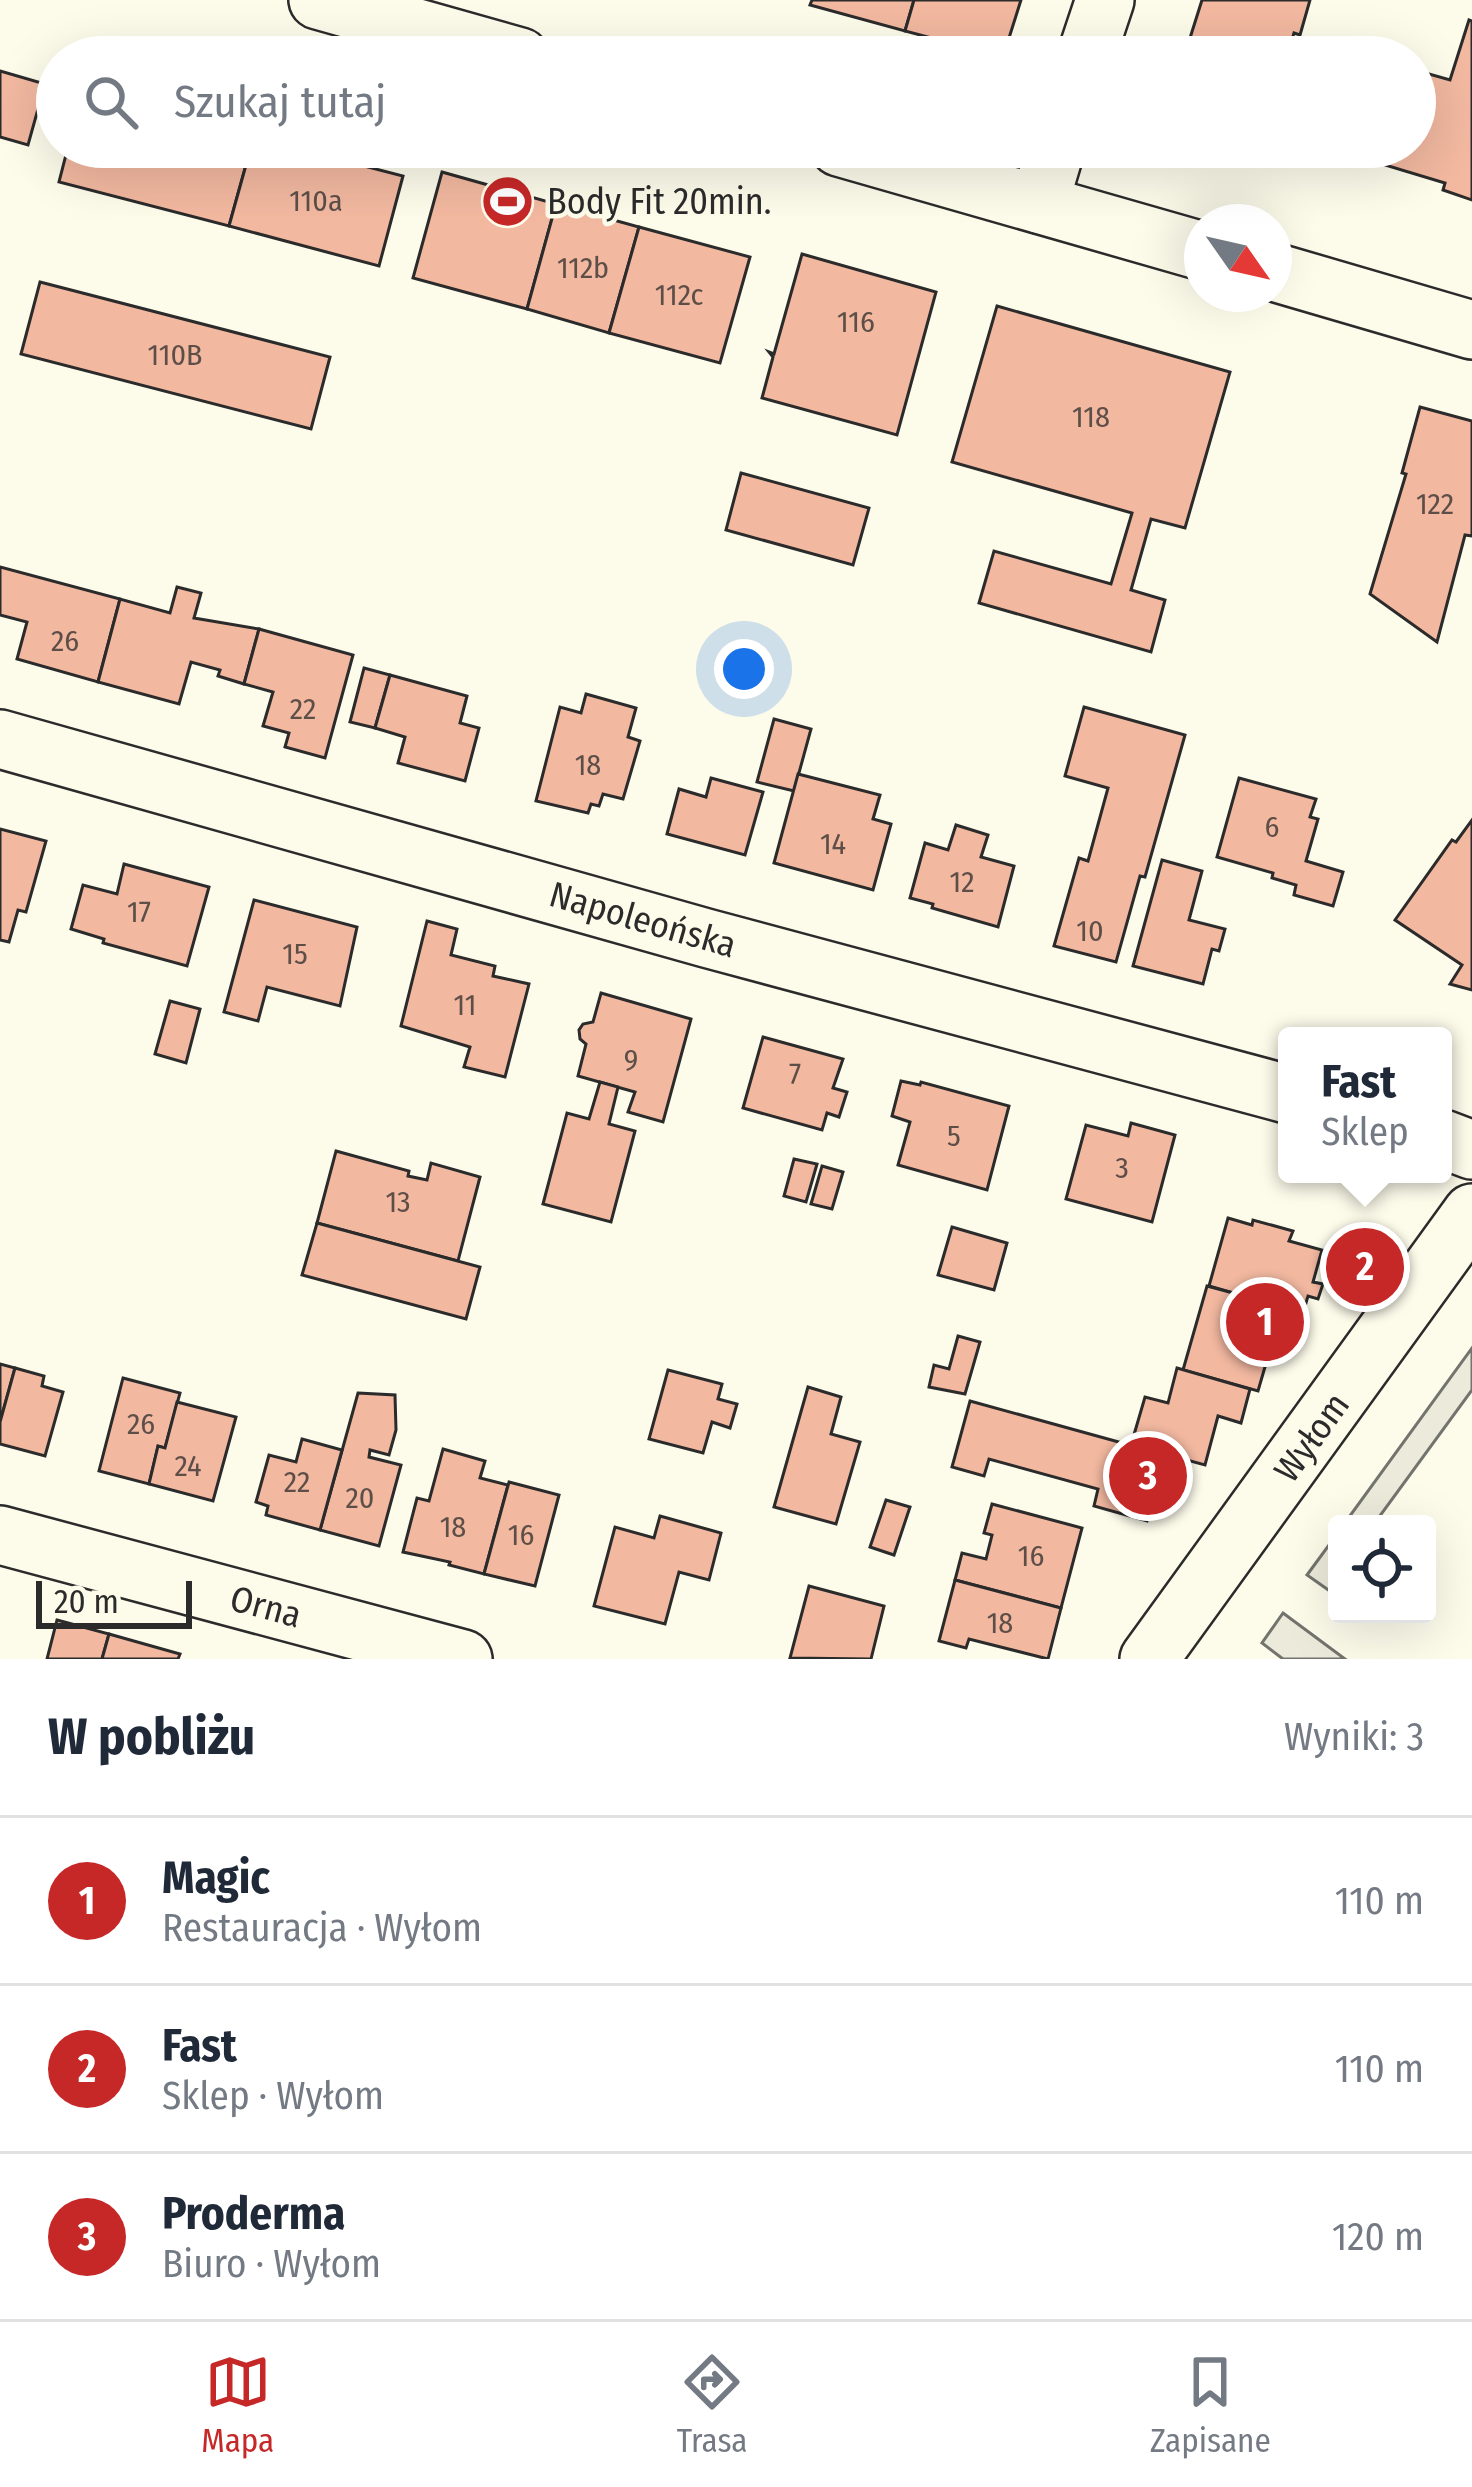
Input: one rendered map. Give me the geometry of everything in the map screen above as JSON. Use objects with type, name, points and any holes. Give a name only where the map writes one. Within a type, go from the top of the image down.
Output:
[{"type":"street","points":[[318,0],[446,36]]},
{"type":"street","points":[[1093,36],[1105,0]]},
{"type":"street","points":[[914,168],[1184,246]]},
{"type":"street","points":[[1039,203],[1050,168]]},
{"type":"street","points":[[1292,277],[1472,330]]},
{"type":"street","name":"Napoleońska","points":[[0,739],[1278,1092]]},
{"type":"street","name":"Wyłom","points":[[1149,1659],[1472,1213]]},
{"type":"street","name":"Orna","points":[[0,1534],[463,1659]]},
{"type":"shaded area","points":[[1472,1348],[1472,1390],[1381,1515],[1351,1515]]},
{"type":"shaded area","points":[[1328,1546],[1328,1590],[1307,1575]]},
{"type":"shaded area","points":[[1283,1613],[1345,1659],[1283,1659],[1262,1643]]},
{"type":"building","points":[[812,0],[914,0],[905,31],[810,5]]},
{"type":"building","points":[[914,0],[1021,0],[1010,36],[924,36],[905,31]]},
{"type":"building","points":[[1202,0],[1310,0],[1300,35],[1191,36]]},
{"type":"building","points":[[1472,21],[1472,200],[1443,190],[1445,183],[1395,168],[1436,168],[1436,76],[1450,80]]},
{"type":"building","points":[[0,71],[36,81],[36,116],[28,145],[0,137]]},
{"type":"building","points":[[63,168],[245,168],[229,226],[59,182]]},
{"type":"building","points":[[245,168],[372,168],[403,176],[379,266],[229,226]]},
{"type":"building","points":[[442,172],[556,204],[527,309],[413,278]]},
{"type":"building","points":[[556,204],[639,227],[609,333],[527,309]]},
{"type":"building","points":[[639,227],[750,257],[720,363],[609,333]]},
{"type":"building","points":[[802,254],[936,292],[897,435],[762,398],[773,357],[769,352],[774,354]]},
{"type":"building","points":[[40,282],[330,357],[311,429],[21,354]]},
{"type":"building","points":[[997,306],[1230,372],[1185,528],[1151,519],[1131,590],[1165,600],[1151,652],[979,603],[994,551],[1111,584],[1132,513],[952,462]]},
{"type":"building","points":[[1420,407],[1472,421],[1472,536],[1465,535],[1437,642],[1370,594],[1406,474],[1402,473]]},
{"type":"building","points":[[741,473],[869,508],[853,565],[726,530]]},
{"type":"building","points":[[0,567],[120,599],[98,682],[17,659],[27,622],[0,615]]},
{"type":"building","points":[[177,587],[201,593],[194,618],[259,629],[244,684],[218,676],[220,670],[191,662],[179,704],[98,682],[120,599],[170,613]]},
{"type":"building","points":[[259,629],[353,655],[325,758],[285,747],[289,733],[263,726],[273,692],[244,684]]},
{"type":"building","points":[[364,668],[390,675],[375,728],[350,722]]},
{"type":"building","points":[[390,675],[467,696],[460,723],[479,728],[465,781],[398,763],[405,737],[375,728]]},
{"type":"building","points":[[586,694],[636,708],[628,737],[640,741],[623,799],[603,794],[599,806],[591,804],[588,813],[536,801],[560,707],[581,713]]},
{"type":"building","points":[[1084,707],[1185,735],[1116,962],[1054,946],[1079,858],[1088,861],[1108,788],[1065,776]]},
{"type":"building","points":[[774,719],[811,729],[794,791],[757,782]]},
{"type":"building","points":[[798,774],[880,795],[873,819],[891,824],[873,890],[774,863]]},
{"type":"building","points":[[711,778],[763,792],[745,855],[667,834],[679,789],[706,797]]},
{"type":"building","points":[[1239,778],[1316,799],[1310,817],[1318,819],[1306,861],[1343,872],[1333,906],[1294,895],[1296,885],[1272,878],[1273,873],[1217,857]]},
{"type":"building","points":[[1472,820],[1472,990],[1450,984],[1462,965],[1395,920],[1452,840],[1456,842]]},
{"type":"building","points":[[956,825],[988,835],[981,857],[1014,866],[998,927],[910,898],[925,843],[948,850]]},
{"type":"building","points":[[0,829],[46,841],[26,912],[18,910],[9,942],[0,940]]},
{"type":"building","points":[[1162,860],[1202,871],[1189,920],[1225,929],[1219,951],[1212,949],[1203,984],[1133,966]]},
{"type":"building","points":[[124,864],[209,887],[187,966],[103,943],[104,939],[71,929],[83,885],[117,894]]},
{"type":"building","points":[[254,900],[357,927],[340,1006],[267,987],[258,1021],[224,1012]]},
{"type":"building","points":[[427,921],[457,929],[451,955],[495,966],[493,976],[529,984],[505,1077],[464,1067],[470,1047],[401,1026]]},
{"type":"building","points":[[601,993],[691,1019],[663,1122],[628,1112],[635,1092],[578,1076],[586,1044],[579,1030],[593,1022]]},
{"type":"building","points":[[170,1001],[200,1009],[186,1063],[155,1054]]},
{"type":"building","points":[[763,1037],[843,1059],[833,1088],[847,1092],[839,1117],[827,1113],[822,1130],[743,1108]]},
{"type":"building","points":[[901,1081],[1009,1106],[987,1190],[898,1165],[910,1122],[892,1116]]},
{"type":"building","points":[[600,1082],[618,1087],[609,1124],[635,1131],[611,1222],[543,1204],[567,1113],[589,1119]]},
{"type":"building","points":[[1131,1123],[1175,1135],[1152,1222],[1066,1199],[1086,1125],[1128,1136]]},
{"type":"building","points":[[336,1151],[427,1180],[431,1163],[480,1177],[458,1261],[317,1223]]},
{"type":"building","points":[[794,1159],[817,1164],[806,1202],[784,1196]]},
{"type":"building","points":[[822,1166],[843,1172],[832,1209],[811,1204]]},
{"type":"building","points":[[1228,1218],[1293,1231],[1289,1241],[1322,1250],[1313,1282],[1323,1284],[1318,1299],[1308,1296],[1303,1313],[1209,1286]]},
{"type":"building","points":[[317,1223],[480,1267],[466,1319],[302,1275]]},
{"type":"building","points":[[952,1227],[1007,1243],[994,1290],[938,1275]]},
{"type":"building","points":[[1349,1234],[1384,1259],[1360,1291],[1326,1267]]},
{"type":"building","points":[[1207,1286],[1281,1306],[1272,1338],[1280,1340],[1274,1361],[1267,1360],[1258,1391],[1183,1370]]},
{"type":"building","points":[[958,1336],[980,1342],[965,1394],[929,1387],[934,1365],[949,1369]]},
{"type":"building","points":[[0,1364],[15,1368],[0,1422]]},
{"type":"building","points":[[15,1368],[44,1376],[42,1386],[63,1392],[45,1456],[0,1444],[0,1422]]},
{"type":"building","points":[[1177,1368],[1250,1389],[1241,1423],[1218,1416],[1205,1465],[1131,1445],[1145,1397],[1168,1403]]},
{"type":"building","points":[[668,1370],[722,1384],[718,1399],[737,1404],[730,1428],[712,1422],[703,1453],[649,1439]]},
{"type":"building","points":[[123,1378],[180,1393],[165,1448],[158,1446],[149,1484],[99,1471]]},
{"type":"building","points":[[808,1387],[841,1397],[831,1434],[860,1442],[836,1524],[774,1507]]},
{"type":"building","points":[[358,1393],[395,1395],[396,1430],[389,1455],[370,1450],[369,1457],[401,1465],[379,1546],[320,1530]]},
{"type":"building","points":[[970,1401],[1166,1455],[1147,1521],[1094,1506],[1098,1489],[989,1459],[984,1476],[952,1467]]},
{"type":"building","points":[[177,1402],[236,1417],[213,1501],[149,1484],[158,1446],[165,1448]]},
{"type":"building","points":[[302,1439],[342,1450],[320,1530],[266,1515],[268,1506],[256,1502],[269,1455],[296,1462]]},
{"type":"building","points":[[443,1449],[485,1461],[480,1478],[508,1485],[484,1574],[403,1552],[417,1498],[429,1501]]},
{"type":"building","points":[[509,1482],[559,1495],[535,1586],[484,1574]]},
{"type":"building","points":[[886,1500],[910,1507],[894,1555],[870,1547]]},
{"type":"building","points":[[992,1504],[1082,1528],[1061,1608],[955,1580],[962,1553],[986,1559],[992,1535],[984,1533]]},
{"type":"building","points":[[660,1516],[721,1533],[709,1580],[679,1572],[665,1624],[594,1606],[615,1527],[654,1538]]},
{"type":"building","points":[[955,1580],[1061,1608],[1048,1659],[969,1639],[966,1648],[939,1641]]},
{"type":"building","points":[[809,1586],[884,1606],[871,1659],[790,1658]]},
{"type":"building","points":[[57,1620],[109,1634],[102,1659],[47,1659]]},
{"type":"building","points":[[109,1634],[180,1654],[178,1659],[102,1659]]},
{"type":"place","name":"Body Fit 20min.","points":[[508,201]]},
{"type":"place","name":"Fast","points":[[1365,1267]]},
{"type":"place","name":"Magic","points":[[1265,1322]]},
{"type":"place","name":"Proderma","points":[[1148,1476]]}]
